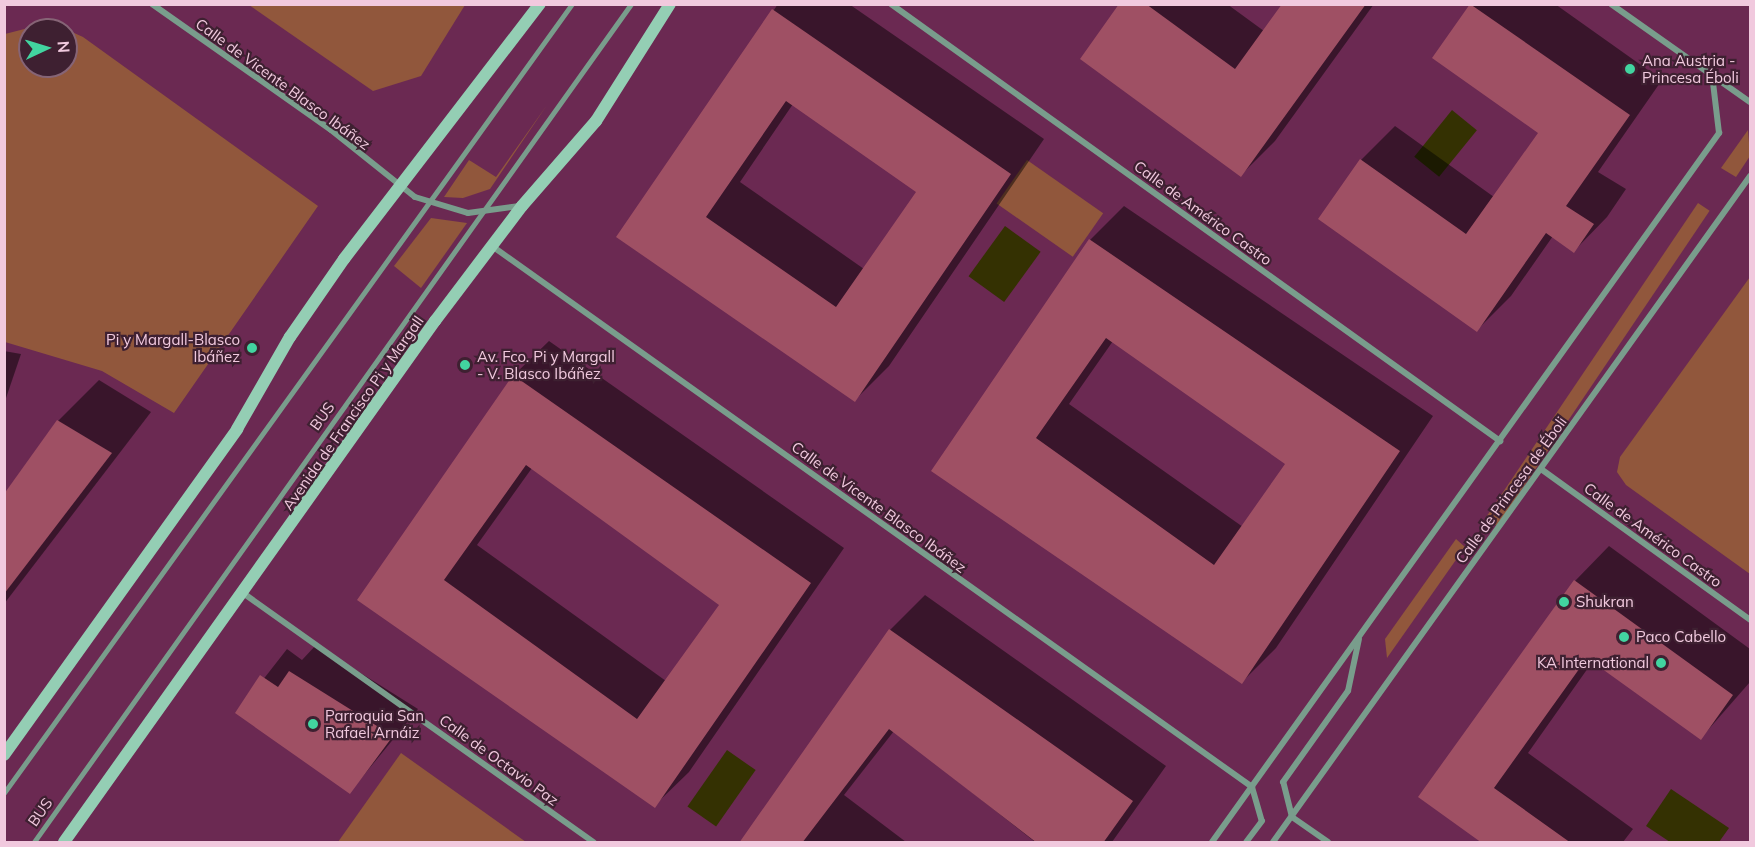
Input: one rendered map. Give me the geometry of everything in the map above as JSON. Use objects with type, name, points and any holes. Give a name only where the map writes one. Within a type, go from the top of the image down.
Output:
[{"type":"street","name":"Calle de Vicente Blasco Ibáñez","points":[[152,4],[331,130],[428,204]]},
{"type":"street","points":[[4,755],[237,429],[290,337],[399,184],[450,128],[540,4]]},
{"type":"street","name":"Avenida de Francisco Pi y Margall","points":[[64,843],[492,246],[522,206],[596,121],[670,4]]},
{"type":"street","name":"Calle de Américo Castro","points":[[891,4],[1500,441]]},
{"type":"street","points":[[1611,4],[1750,102]]},
{"type":"street","points":[[1212,843],[1719,133],[1712,74]]},
{"type":"street","name":"Calle de Princesa de Éboli","points":[[1273,843],[1750,176]]},
{"type":"street","points":[[428,204],[483,213],[522,206]]},
{"type":"street","name":"Calle de Vicente Blasco Ibáñez","points":[[492,246],[1252,787]]},
{"type":"street","name":"Calle de Américo Castro","points":[[1541,470],[1750,620]]},
{"type":"street","name":"Calle de Octavio Paz","points":[[243,593],[594,843]]},
{"type":"street","points":[[1328,843],[1292,817],[1283,782],[1348,691],[1360,636]]},
{"type":"street","points":[[1246,843],[1262,821],[1252,787]]},
{"type":"lane","points":[[4,793],[572,4]]},
{"type":"lane","name":"BUS","points":[[34,843],[631,4]]},
{"type":"shaded area","points":[[465,4],[421,76],[373,91],[249,5]]},
{"type":"shaded area","points":[[18,31],[18,78],[78,78],[78,35],[83,37],[318,206],[174,413],[102,371],[5,342],[5,34]]},
{"type":"shaded area","points":[[547,105],[490,189],[463,198],[444,197],[469,160],[496,177]]},
{"type":"shaded area","points":[[1452,110],[1477,130],[1439,177],[1414,157]]},
{"type":"shaded area","points":[[1748,130],[1750,156],[1736,177],[1721,168]]},
{"type":"shaded area","points":[[1027,160],[1103,213],[1073,257],[997,203]]},
{"type":"shaded area","points":[[1698,203],[1710,211],[1497,526],[1486,518]]},
{"type":"shaded area","points":[[431,218],[467,223],[421,288],[394,266]]},
{"type":"shaded area","points":[[1005,226],[1041,252],[1004,302],[969,276]]},
{"type":"shaded area","points":[[1750,277],[1750,574],[1626,485],[1617,472],[1620,457]]},
{"type":"shaded area","points":[[1456,539],[1465,547],[1387,658],[1385,639]]},
{"type":"shaded area","points":[[727,750],[756,770],[716,827],[687,807]]},
{"type":"shaded area","points":[[401,753],[526,842],[338,842]]},
{"type":"shaded area","points":[[1671,789],[1729,828],[1719,842],[1670,842],[1646,826]]},
{"type":"building","points":[[1119,4],[1146,4],[1235,69],[1282,4],[1366,4],[1241,177],[1080,59]]},
{"type":"building","points":[[1470,4],[1630,115],[1566,206],[1594,224],[1574,253],[1546,233],[1477,332],[1318,219],[1360,159],[1466,234],[1538,133],[1432,58]]},
{"type":"building","points":[[772,9],[1011,174],[855,402],[616,237]],"holes":[[[786,101],[916,192],[836,307],[706,217]]]},
{"type":"building","points":[[1089,239],[1400,451],[1242,684],[931,471]],"holes":[[[1106,338],[1285,464],[1214,565],[1036,438]]]},
{"type":"building","points":[[513,375],[811,583],[655,808],[357,600]],"holes":[[[526,465],[719,605],[637,719],[444,580]]]},
{"type":"building","points":[[57,420],[112,453],[4,594],[4,494]]},
{"type":"building","points":[[1574,580],[1733,695],[1701,740],[1587,658],[1494,788],[1571,843],[1482,843],[1418,797]]},
{"type":"building","points":[[889,629],[1133,801],[1103,843],[1037,843],[889,729],[802,843],[739,843]]},
{"type":"building","name":"Parroquia San Rafael Arnáiz","points":[[289,671],[393,736],[350,794],[235,713],[260,675],[278,687]]},
{"type":"place","name":"Ana Austria - Princesa Éboli","points":[[1630,69]]},
{"type":"place","name":"Pi y Margall-Blasco Ibáñez","points":[[252,348]]},
{"type":"place","name":"Av. Fco. Pi y Margall - V. Blasco Ibáñez","points":[[465,365]]},
{"type":"place","name":"Shukran","points":[[1564,602]]},
{"type":"place","name":"Paco Cabello","points":[[1624,637]]},
{"type":"place","name":"KA International","points":[[1661,663]]},
{"type":"place","name":"Parroquia San Rafael Arnáiz","points":[[313,724]]}]
